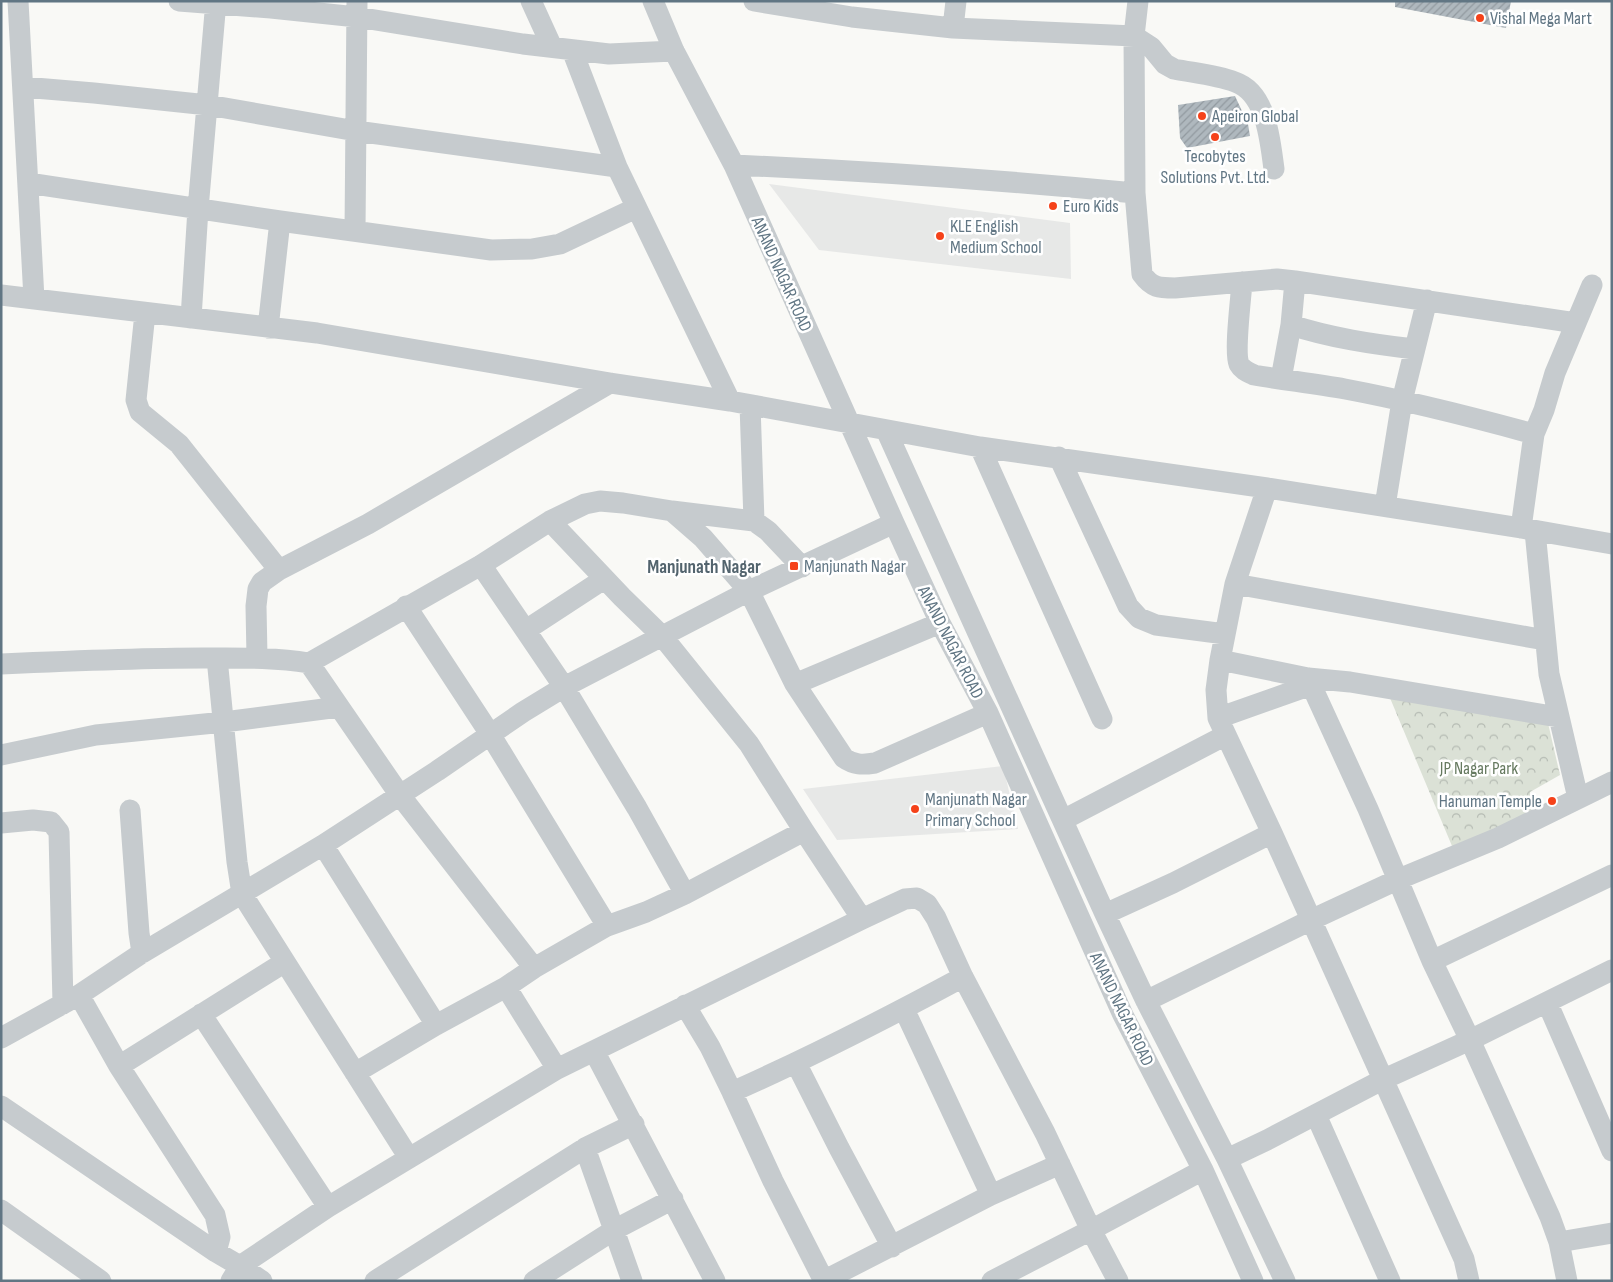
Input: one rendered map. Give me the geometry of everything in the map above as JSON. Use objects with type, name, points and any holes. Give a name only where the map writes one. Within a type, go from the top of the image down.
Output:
[{"type":"street","points":[[18,1],[34,299]]},
{"type":"street","points":[[179,1],[357,9],[562,48],[609,54],[674,50]]},
{"type":"street","points":[[531,1],[562,48],[636,208],[740,403],[754,521]]},
{"type":"street","name":"ANAND NAGAR ROAD","points":[[653,1],[674,50],[734,165],[894,523],[940,623],[988,714],[1123,1015],[1203,1170],[1253,1281]]},
{"type":"street","points":[[754,1],[852,9],[953,28],[1134,36],[1151,47],[1165,64],[1174,69],[1236,82],[1254,96],[1267,126],[1274,169]]},
{"type":"street","points":[[953,28],[956,1]]},
{"type":"street","points":[[1138,1],[1134,36],[1135,193],[1142,274],[1149,283],[1160,288],[1175,288],[1277,279],[1295,280],[1576,323]]},
{"type":"street","points":[[191,318],[215,2]]},
{"type":"street","points":[[355,231],[357,9]]},
{"type":"street","points":[[23,87],[94,92],[208,105],[356,131],[617,167]]},
{"type":"street","points":[[734,165],[887,172],[1135,193]]},
{"type":"street","points":[[28,182],[198,209],[491,250],[532,250],[560,244],[636,208]]},
{"type":"street","points":[[268,328],[280,221]]},
{"type":"street","points":[[1281,379],[1291,325],[1295,280]]},
{"type":"street","points":[[1242,282],[1238,362],[1243,370],[1254,375],[1344,389],[1402,401],[1534,434]]},
{"type":"street","points":[[1578,798],[1549,674],[1528,529],[1534,434],[1556,373],[1592,285]]},
{"type":"street","points":[[1,295],[317,334],[740,403],[980,447],[1385,506],[1612,544]]},
{"type":"street","points":[[1385,506],[1402,401],[1427,300]]},
{"type":"street","points":[[145,313],[136,400],[140,412],[179,444],[279,570]]},
{"type":"street","points":[[1291,325],[1309,331],[1374,344],[1414,349]]},
{"type":"street","points":[[257,658],[256,606],[258,589],[262,582],[279,570],[368,524],[610,383]]},
{"type":"street","points":[[886,430],[962,602],[1105,914],[1146,1001],[1227,1159],[1285,1281]]},
{"type":"street","points":[[980,447],[1102,719]]},
{"type":"street","points":[[1059,457],[1128,606],[1139,618],[1156,625],[1225,634]]},
{"type":"street","points":[[1267,488],[1235,584],[1220,660],[1216,690],[1222,727],[1272,833],[1464,1259],[1469,1281]]},
{"type":"street","points":[[1,664],[161,658],[281,658],[309,663],[406,606],[481,565],[550,521],[585,504],[600,501],[754,521],[768,531],[802,567]]},
{"type":"street","points":[[672,511],[704,538],[748,592],[795,684],[844,758],[852,764],[875,763],[988,714]]},
{"type":"street","points":[[550,521],[604,579],[662,636],[749,744],[862,919]]},
{"type":"street","points":[[1,1038],[71,999],[142,953],[323,844],[438,771],[523,712],[564,687],[748,592],[894,523]]},
{"type":"street","points":[[481,565],[564,687],[637,808],[685,894]]},
{"type":"street","points":[[526,630],[604,579]]},
{"type":"street","points":[[1235,584],[1545,640]]},
{"type":"street","points":[[406,606],[490,734],[607,926]]},
{"type":"street","points":[[795,684],[940,623]]},
{"type":"street","points":[[217,658],[237,862],[242,894],[409,1158]]},
{"type":"street","points":[[1220,660],[1310,681],[1350,682],[1558,717]]},
{"type":"street","points":[[309,663],[400,794],[534,968]]},
{"type":"street","points":[[1063,820],[1222,727],[1310,681]]},
{"type":"street","points":[[1310,681],[1399,879],[1432,961],[1546,1208],[1559,1242],[1567,1281]]},
{"type":"street","points":[[1,755],[96,735],[224,722],[339,707]]},
{"type":"street","points":[[1146,1001],[1311,920],[1399,879],[1498,838],[1612,782]]},
{"type":"street","points":[[130,810],[142,953]]},
{"type":"street","points":[[1,822],[33,820],[51,822],[59,832],[71,999],[119,1066],[215,1215],[220,1237],[216,1252]]},
{"type":"street","points":[[355,1073],[436,1025],[506,987],[534,968],[607,926],[646,912],[685,894],[804,830]]},
{"type":"street","points":[[1105,914],[1173,883],[1272,833]]},
{"type":"street","points":[[323,844],[436,1025]]},
{"type":"street","points":[[1432,961],[1612,875]]},
{"type":"street","points":[[236,1273],[328,1206],[558,1069],[862,919],[905,899],[917,898],[927,904],[936,918],[963,977],[1118,1281]]},
{"type":"street","points":[[119,1066],[285,962]]},
{"type":"street","points":[[1227,1159],[1382,1080],[1470,1040],[1612,970]]},
{"type":"street","points":[[732,1092],[796,1063],[963,977]]},
{"type":"street","points":[[506,987],[558,1069]]},
{"type":"street","points":[[1547,1002],[1612,1151]]},
{"type":"street","points":[[685,1005],[710,1048],[823,1281],[991,1195],[1060,1164]]},
{"type":"street","points":[[904,1009],[991,1195]]},
{"type":"street","points":[[201,1014],[328,1206]]},
{"type":"street","points":[[594,1051],[715,1281]]},
{"type":"street","points":[[796,1063],[892,1247]]},
{"type":"street","points":[[1,1106],[216,1252],[236,1273],[262,1281]]},
{"type":"street","points":[[1316,1115],[1390,1281]]},
{"type":"street","points":[[375,1281],[585,1148],[634,1124]]},
{"type":"street","points":[[585,1148],[632,1281]]},
{"type":"street","points":[[992,1281],[1203,1170]]},
{"type":"street","points":[[534,1281],[614,1230],[673,1199]]},
{"type":"street","points":[[1,1210],[101,1281]]},
{"type":"street","points":[[1559,1242],[1612,1233]]},
{"type":"shaded area","name":"KLE English Medium School","points":[[769,184],[1070,223],[1071,279],[819,250]]},
{"type":"shaded area","name":"Manjunath Nagar Primary School","points":[[1003,766],[1018,829],[837,840],[803,789]]},
{"type":"green space","name":"JP Nagar Park","points":[[1390,698],[1548,723],[1560,775],[1530,792],[1532,819],[1452,846]]},
{"type":"building","name":"Vishal Mega Mart","points":[[1395,1],[1511,1],[1506,28],[1395,7]]},
{"type":"building","points":[[1235,96],[1248,124],[1250,136],[1187,148],[1180,138],[1178,105]]},
{"type":"place","name":"Vishal Mega Mart","points":[[1480,18]]},
{"type":"place","name":"Apeiron Global","points":[[1202,116]]},
{"type":"place","name":"Tecobytes Solutions Pvt. Ltd.","points":[[1215,137]]},
{"type":"place","name":"Euro Kids","points":[[1053,206]]},
{"type":"place","name":"KLE English Medium School","points":[[940,236]]},
{"type":"place","name":"Manjunath Nagar","points":[[794,566]]},
{"type":"place","name":"Hanuman Temple","points":[[1552,801]]},
{"type":"place","name":"Manjunath Nagar Primary School","points":[[915,809]]},
{"type":"district","name":"Manjunath Nagar","points":[[704,566]]}]
